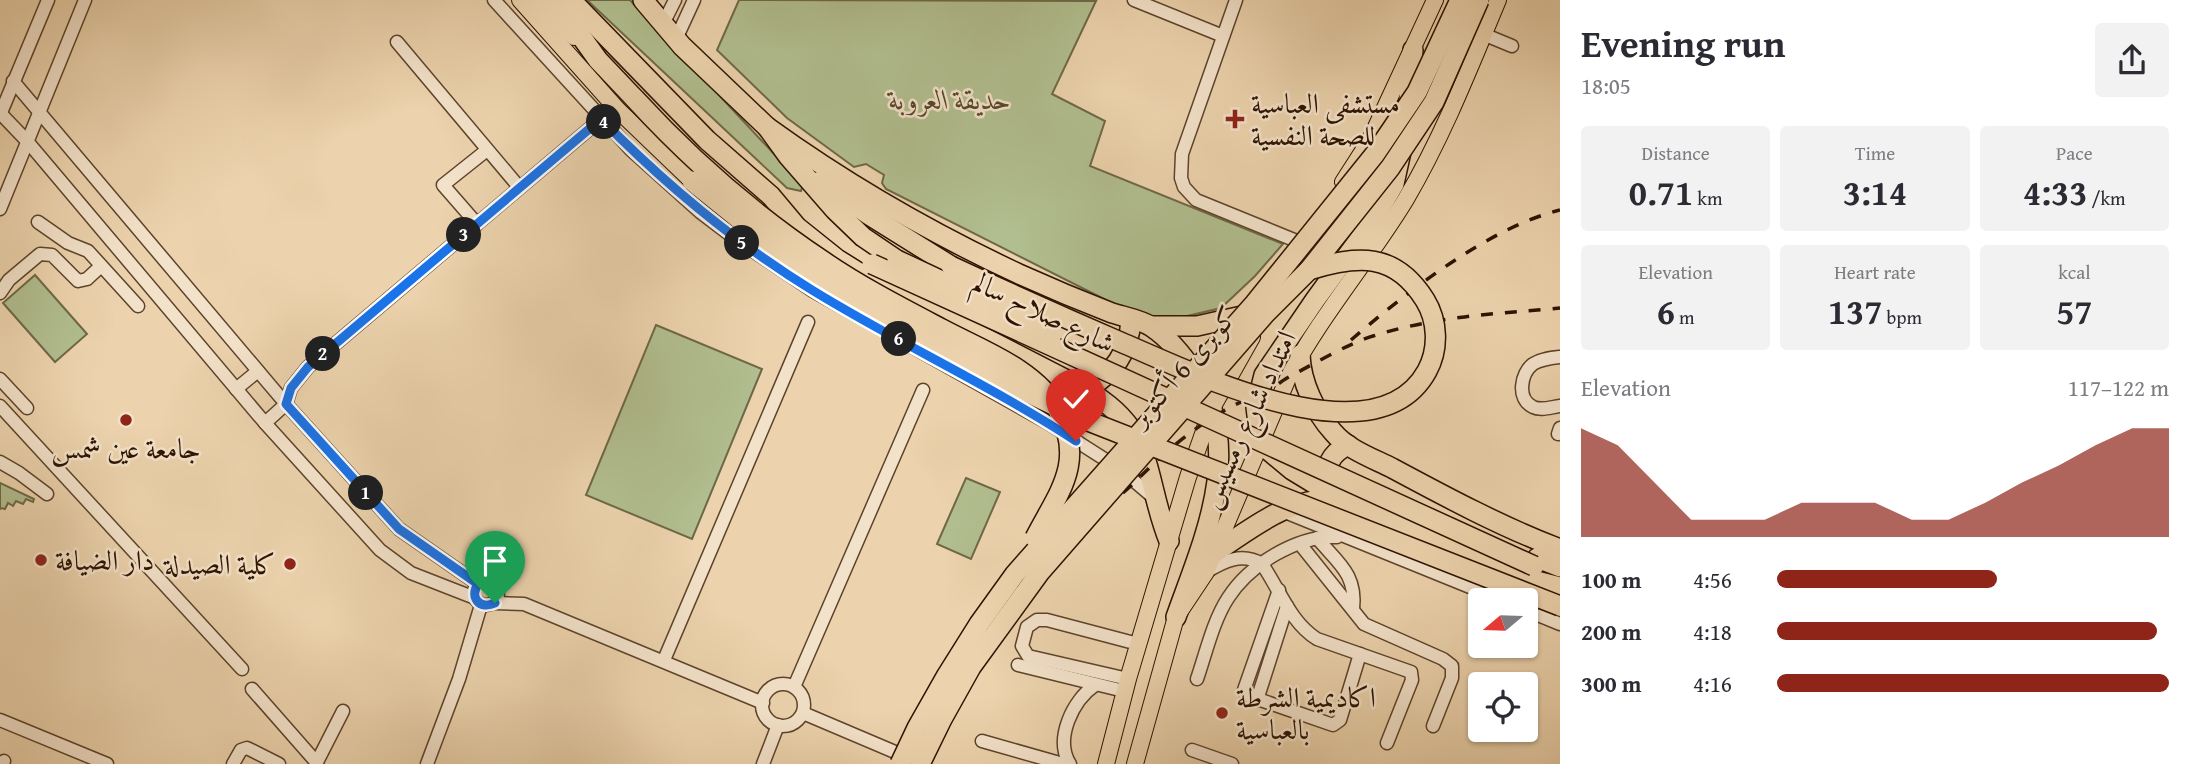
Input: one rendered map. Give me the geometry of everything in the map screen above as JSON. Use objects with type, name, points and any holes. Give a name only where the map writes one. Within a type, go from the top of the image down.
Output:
[{"type":"highway","points":[[555,0],[598,60],[709,173],[807,251],[859,285],[1013,368],[1035,382],[1048,395],[1065,426],[1069,462],[1062,489],[1028,558]]},
{"type":"highway","name":"شارع صلاح سالم","points":[[571,0],[707,140],[771,196],[785,215],[812,227],[843,249],[1535,562],[1560,567]]},
{"type":"highway","name":"شارع صلاح سالم","points":[[643,0],[670,32],[767,127],[788,156],[848,224],[879,249],[897,260],[1535,562],[1560,580]]},
{"type":"highway","name":"كوبرى 6 أكتوبر","points":[[900,764],[957,658],[1028,558],[1255,303],[1375,154],[1417,92],[1460,0]]},
{"type":"highway","name":"كوبرى 6 أكتوبر","points":[[922,764],[942,719],[971,667],[1040,572],[1265,314],[1309,270],[1390,168],[1434,102],[1479,0]]},
{"type":"highway","points":[[1413,50],[1407,124],[1394,184],[1374,219],[1264,375],[1256,407],[1256,419],[1262,440],[1275,458],[1338,498],[1530,579],[1560,587]]},
{"type":"highway","points":[[767,127],[829,170],[927,227],[1040,283],[1131,320],[1151,326],[1197,326],[1269,309]]},
{"type":"highway","points":[[788,156],[869,215],[951,266],[1061,316],[1251,395],[1279,404],[1334,411],[1364,411],[1390,404],[1411,390],[1429,368],[1436,338],[1428,305],[1414,284],[1391,266],[1362,259],[1309,270]]},
{"type":"highway","points":[[692,181],[770,244],[836,289],[1042,400],[1078,417],[1560,606]]},
{"type":"highway","points":[[785,215],[827,251],[861,274],[1086,390],[1120,413],[1136,434],[1149,466],[1169,541]]},
{"type":"highway","points":[[1086,390],[1115,368],[1130,335],[1131,320]]},
{"type":"highway","points":[[1151,326],[1181,353],[1204,387],[1212,408],[1220,452],[1217,485],[1203,542],[1175,617]]},
{"type":"highway","points":[[1300,355],[1300,371],[1320,413],[1334,433],[1348,445],[1430,489],[1560,550]]},
{"type":"highway","points":[[1338,498],[1329,485],[1326,473],[1329,461],[1337,451],[1348,445]]},
{"type":"highway","points":[[1214,553],[1280,510],[1317,498],[1338,498]]},
{"type":"main road","points":[[520,0],[609,100],[692,181]]},
{"type":"main road","points":[[536,0],[598,60]]},
{"type":"main road","name":"امتداد شارع رمسيس","points":[[1106,764],[1138,644],[1212,408],[1304,244],[1370,140],[1435,0]]},
{"type":"main road","name":"امتداد شارع رمسيس","points":[[1135,764],[1175,617],[1206,572],[1300,355],[1380,239],[1429,159],[1498,0]]},
{"type":"street","points":[[48,0],[0,115],[27,141],[265,423],[380,550],[411,573],[486,606],[495,603],[524,604],[763,703]]},
{"type":"street","points":[[0,209],[85,0]]},
{"type":"street","points":[[494,0],[601,119],[682,197],[774,266],[853,314],[1020,406],[1120,469],[1156,499]]},
{"type":"street","points":[[670,32],[675,0]]},
{"type":"street","points":[[670,32],[694,0]]},
{"type":"street","points":[[1134,0],[1223,36]]},
{"type":"street","points":[[1236,0],[1182,154],[1181,178],[1184,187],[1196,200],[1304,244]]},
{"type":"street","points":[[1483,34],[1512,46]]},
{"type":"street","points":[[397,42],[519,187]]},
{"type":"street","points":[[13,82],[286,404],[399,529],[478,584]]},
{"type":"street","points":[[265,423],[286,404],[291,388],[308,367],[601,119]]},
{"type":"street","points":[[477,224],[443,185],[487,150]]},
{"type":"street","points":[[38,222],[68,243],[88,251],[138,306]]},
{"type":"street","points":[[0,293],[9,280],[40,254],[52,255],[75,279],[81,281],[88,279],[101,266]]},
{"type":"street","points":[[664,660],[808,322]]},
{"type":"street","points":[[1560,357],[1541,360],[1528,370],[1523,377],[1523,395],[1527,403],[1534,408],[1560,406]]},
{"type":"street","points":[[236,389],[258,371]]},
{"type":"street","points":[[0,379],[25,410],[0,388]]},
{"type":"street","points":[[794,687],[923,390]]},
{"type":"street","points":[[0,406],[242,668]]},
{"type":"street","points":[[0,462],[47,494]]},
{"type":"street","points":[[1280,510],[1472,588]]},
{"type":"street","points":[[1197,679],[1228,597],[1262,564],[1317,538],[1347,538]]},
{"type":"street","points":[[1317,538],[1350,576],[1354,590],[1353,609]]},
{"type":"street","points":[[1300,544],[1364,624],[1443,659],[1451,666],[1452,678],[1433,726]]},
{"type":"street","points":[[1206,572],[1240,557],[1253,559],[1262,564],[1297,622],[1309,634],[1409,671],[1412,680],[1387,743]]},
{"type":"street","points":[[426,764],[459,679],[478,601],[474,593],[478,584],[487,581],[496,585],[499,594],[495,603]]},
{"type":"street","points":[[1279,590],[1244,690],[1248,696],[1328,726],[1337,724],[1360,654]]},
{"type":"street","points":[[1257,700],[1287,606]]},
{"type":"street","points":[[1538,615],[1560,624]]},
{"type":"street","points":[[1126,685],[1028,656],[1022,646],[1027,627],[1037,620],[1047,620],[1138,644]]},
{"type":"street","points":[[1255,659],[1269,663]]},
{"type":"street","points":[[1018,665],[1095,685],[1126,685]]},
{"type":"street","points":[[783,684],[794,687],[802,696],[803,713],[795,722],[778,725],[765,714],[763,703],[771,688],[783,684]]},
{"type":"street","points":[[1070,764],[1064,748],[1072,710],[1081,696],[1095,685]]},
{"type":"street","points":[[255,687],[318,761],[343,711]]},
{"type":"street","points":[[803,713],[922,764]]},
{"type":"street","points":[[0,720],[107,764]]},
{"type":"street","points":[[762,764],[778,725]]},
{"type":"street","points":[[982,741],[1063,764]]},
{"type":"street","points":[[233,764],[241,750],[247,748],[279,764]]},
{"type":"street","points":[[1192,750],[1232,764]]},
{"type":"green space","points":[[587,0],[630,0],[803,185],[801,191],[787,188]]},
{"type":"green space","name":"حديقة العروبة","points":[[739,0],[1096,1],[1052,94],[1105,121],[1090,166],[1283,244],[1255,276],[1221,308],[1159,320],[1114,304],[886,189],[882,183],[884,175],[866,164],[854,167],[787,118],[717,50]]},
{"type":"green space","points":[[35,275],[87,334],[55,362],[3,303]]},
{"type":"green space","points":[[656,325],[762,369],[692,539],[586,495]]},
{"type":"green space","points":[[966,478],[1000,492],[971,559],[937,544]]},
{"type":"green space","points":[[0,483],[34,499],[33,502],[26,499],[23,504],[16,501],[13,506],[8,503],[5,509],[0,509]]},
{"type":"railway","points":[[1351,340],[1397,302],[1477,246],[1505,231],[1560,210]]},
{"type":"railway","points":[[928,764],[964,694],[1030,596],[1108,506],[1164,454],[1196,429],[1229,408],[1268,391],[1330,355],[1373,336],[1443,320],[1560,308]]},
{"type":"place","name":"مستشفى العباسية للصحة النفسية","points":[[1235,119]]},
{"type":"place","name":"جامعة عين شمس","points":[[126,420]]},
{"type":"place","name":"دار الضيافة","points":[[41,560]]},
{"type":"place","name":"كلية الصيدلة","points":[[290,564]]},
{"type":"place","name":"اكاديمية الشرطة بالعباسية","points":[[1222,713]]},
{"type":"route","points":[[495,603],[486,606],[477,602],[474,593],[478,584],[399,529],[286,404],[291,388],[308,367],[601,119],[700,212],[774,266],[853,314],[1020,406],[1076,441]]}]
